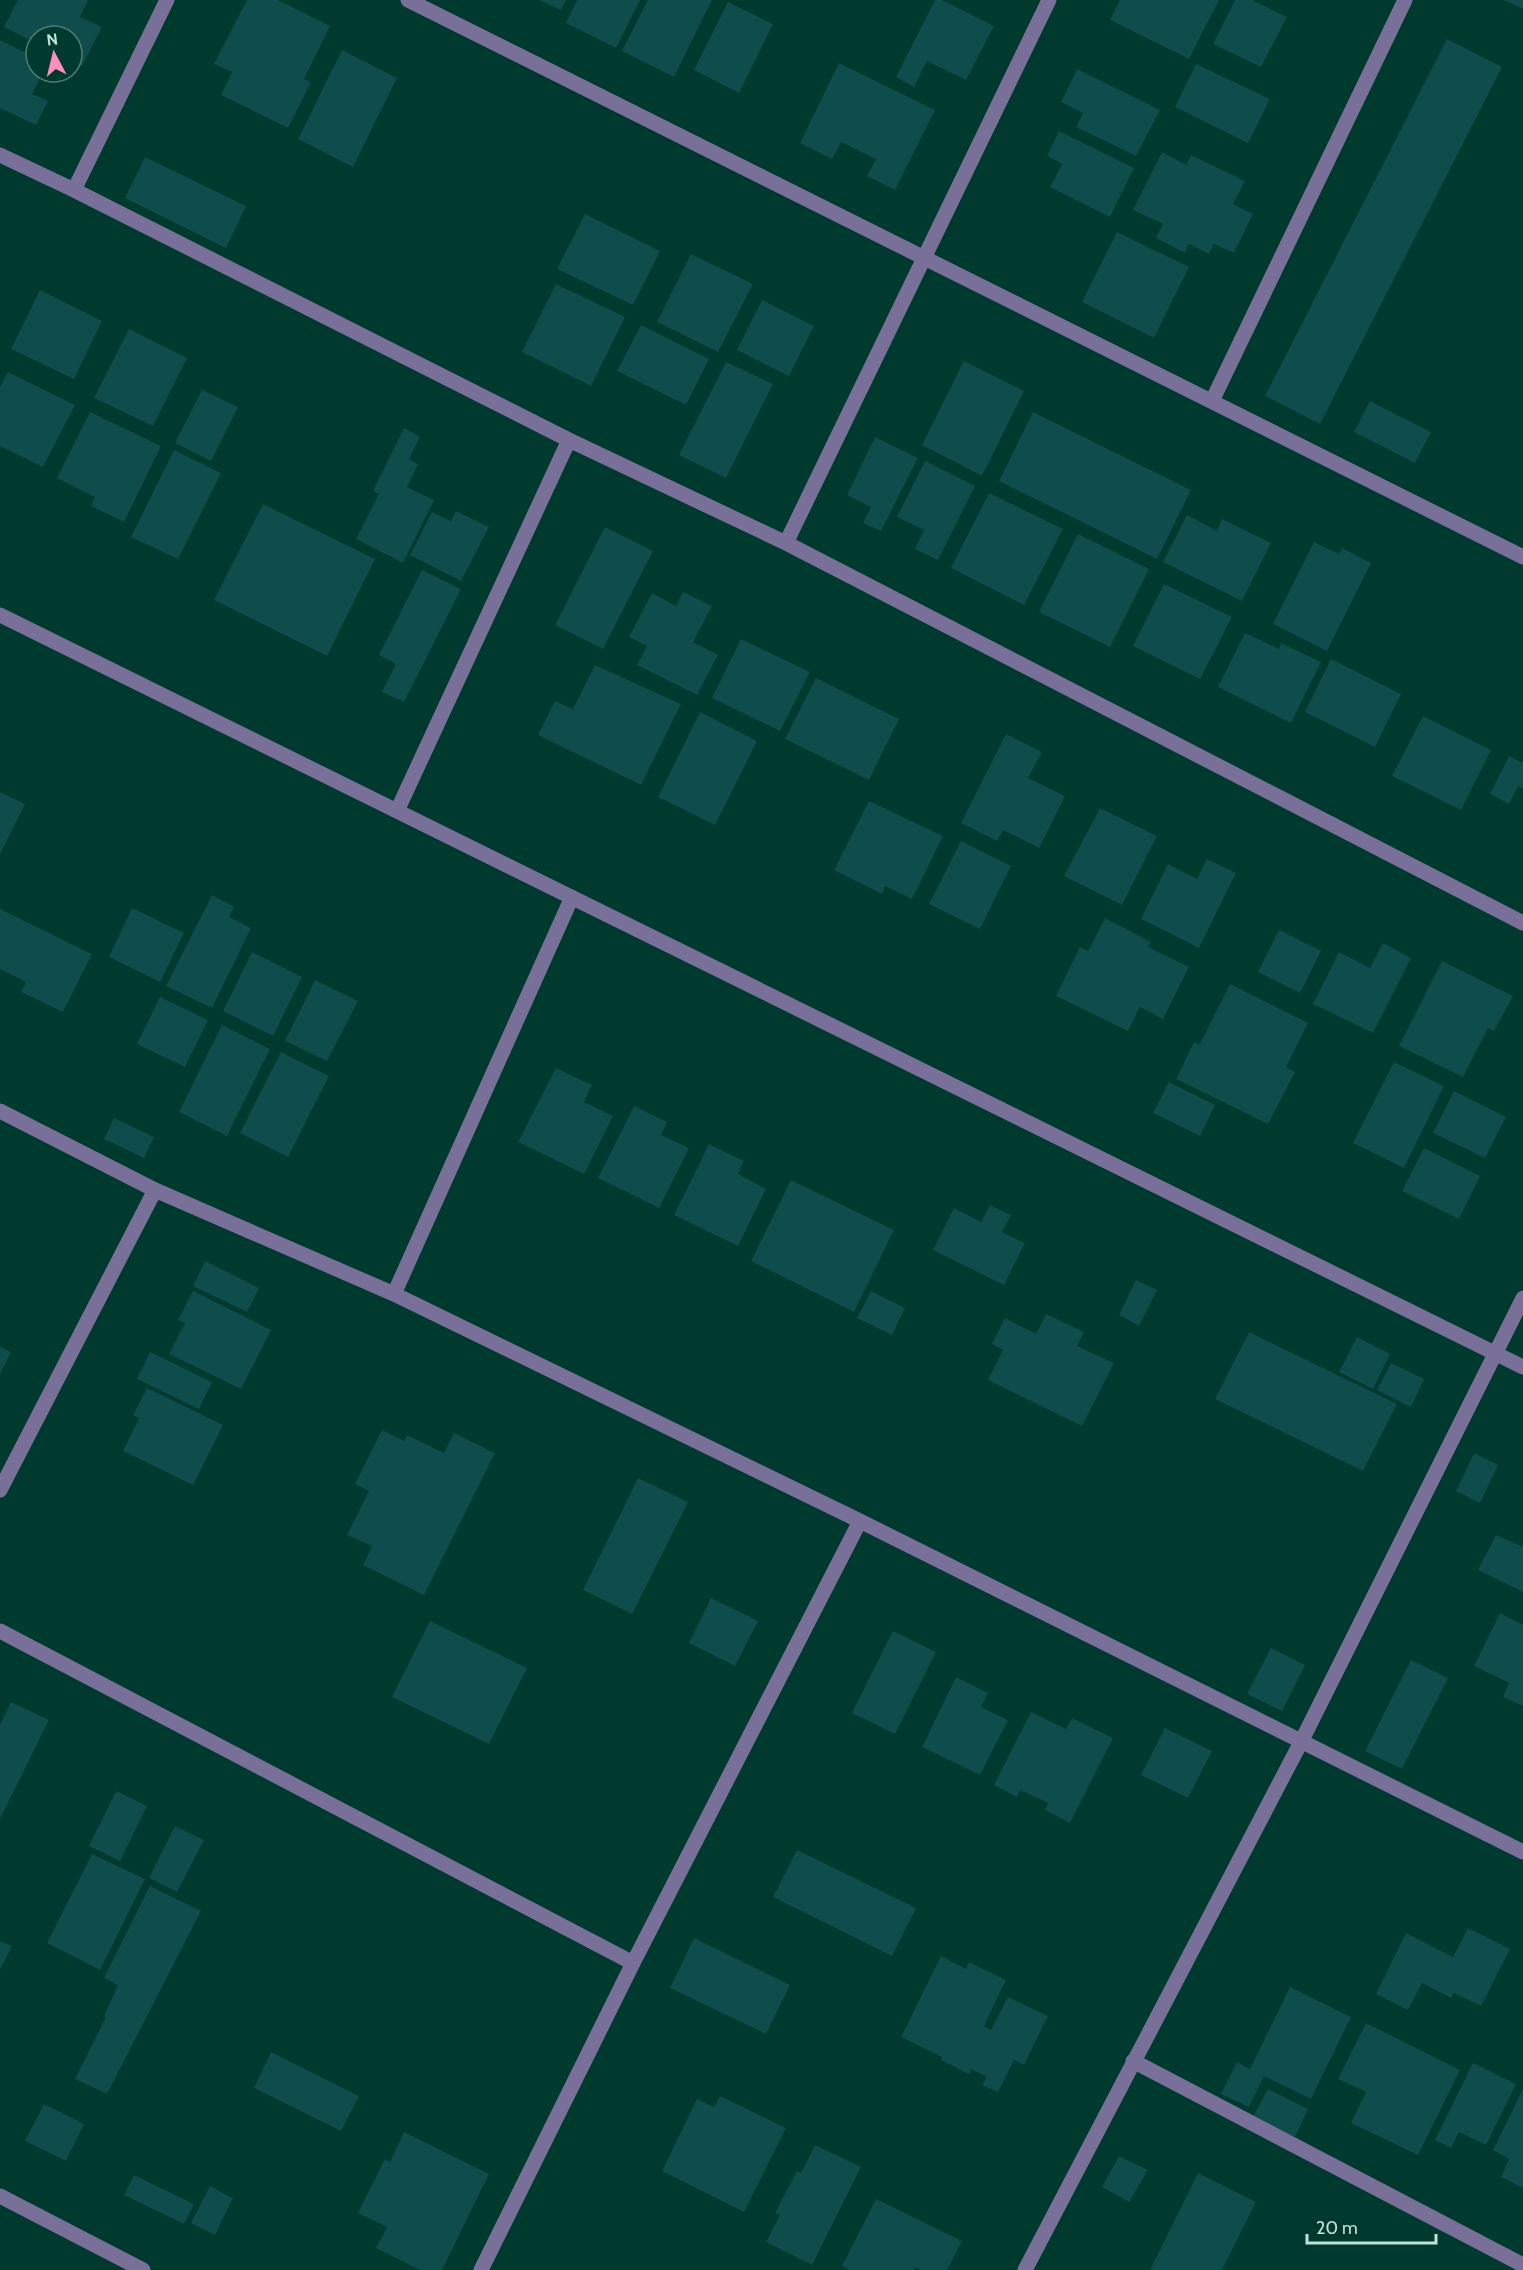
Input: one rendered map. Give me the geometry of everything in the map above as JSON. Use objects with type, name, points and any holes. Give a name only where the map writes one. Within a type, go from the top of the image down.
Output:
[{"type":"street","points":[[74,190],[167,0]]},
{"type":"street","points":[[408,0],[1523,557]]},
{"type":"street","points":[[786,543],[1049,0]]},
{"type":"street","points":[[1212,401],[1405,0]]},
{"type":"street","points":[[0,155],[74,190],[569,440],[786,543],[1523,923]]},
{"type":"street","points":[[397,811],[569,440]]},
{"type":"street","points":[[0,615],[1523,1366]]},
{"type":"street","points":[[394,1294],[572,897]]},
{"type":"street","points":[[0,1111],[155,1190],[394,1294],[860,1521],[1523,1852]]},
{"type":"street","points":[[0,1490],[155,1190]]},
{"type":"street","points":[[1025,2270],[1300,1742],[1523,1298]]},
{"type":"street","points":[[481,2270],[633,1963],[860,1521]]},
{"type":"street","points":[[0,1631],[633,1963]]},
{"type":"street","points":[[1133,2061],[1518,2266]]},
{"type":"street","points":[[0,2196],[143,2270]]},
{"type":"building","points":[[18,0],[88,0],[80,17],[102,27],[84,62],[84,24],[24,24],[24,37],[4,27]]},
{"type":"building","points":[[247,0],[278,0],[330,26],[304,79],[311,82],[288,128],[221,95],[232,72],[214,64]]},
{"type":"building","points":[[539,0],[566,0],[561,10]]},
{"type":"building","points":[[577,0],[640,0],[616,48],[566,23]]},
{"type":"building","points":[[648,0],[712,0],[674,77],[622,51]]},
{"type":"building","points":[[935,0],[942,0],[994,26],[966,80],[927,61],[914,87],[896,77]]},
{"type":"building","points":[[1120,0],[1219,0],[1189,59],[1110,20]]},
{"type":"building","points":[[1235,0],[1252,0],[1287,17],[1261,67],[1213,44]]},
{"type":"building","points":[[1504,0],[1523,0],[1523,9]]},
{"type":"building","points":[[728,2],[773,24],[739,93],[694,70]]},
{"type":"building","points":[[1447,39],[1502,67],[1320,424],[1265,396]]},
{"type":"building","points":[[0,40],[24,52],[24,84],[37,84],[32,94],[48,101],[36,125],[0,108]]},
{"type":"building","points":[[342,50],[397,78],[353,167],[298,139]]},
{"type":"building","points":[[839,63],[935,110],[895,190],[867,176],[876,159],[841,142],[832,159],[800,143]]},
{"type":"building","points":[[1196,64],[1270,99],[1248,143],[1175,107]]},
{"type":"building","points":[[1077,69],[1160,110],[1136,156],[1076,127],[1083,113],[1061,102]]},
{"type":"building","points":[[1059,131],[1134,168],[1110,217],[1050,187],[1062,164],[1047,156]]},
{"type":"building","points":[[1162,152],[1186,165],[1191,155],[1245,181],[1233,204],[1253,214],[1234,253],[1214,244],[1209,254],[1189,244],[1185,253],[1156,238],[1163,224],[1133,210]]},
{"type":"building","points":[[145,157],[246,206],[226,248],[125,198]]},
{"type":"building","points":[[585,214],[660,251],[633,305],[557,269]]},
{"type":"building","points":[[1117,232],[1189,267],[1154,338],[1082,302]]},
{"type":"building","points":[[691,254],[753,284],[718,352],[657,322]]},
{"type":"building","points":[[556,284],[625,317],[591,386],[522,352]]},
{"type":"building","points":[[40,290],[102,321],[74,379],[11,349]]},
{"type":"building","points":[[762,300],[814,326],[789,376],[737,350]]},
{"type":"building","points":[[641,325],[709,359],[686,405],[617,371]]},
{"type":"building","points":[[129,329],[187,358],[153,426],[94,398]]},
{"type":"building","points":[[964,361],[1024,391],[982,476],[922,445]]},
{"type":"building","points":[[726,362],[773,384],[726,478],[679,455]]},
{"type":"building","points":[[8,372],[75,405],[43,467],[0,446],[0,387]]},
{"type":"building","points":[[202,390],[238,407],[211,461],[175,443]]},
{"type":"building","points":[[1370,401],[1431,432],[1415,463],[1354,432]]},
{"type":"building","points":[[90,412],[161,446],[124,522],[91,506],[95,497],[57,478]]},
{"type":"building","points":[[1033,412],[1191,490],[1157,559],[999,481]]},
{"type":"building","points":[[404,428],[420,437],[409,459],[418,464],[407,487],[434,500],[403,563],[356,539],[379,494],[373,491]]},
{"type":"building","points":[[875,437],[918,458],[881,531],[863,523],[871,507],[847,495]]},
{"type":"building","points":[[174,450],[221,473],[178,559],[131,537]]},
{"type":"building","points":[[925,461],[975,486],[938,560],[915,549],[924,530],[897,517]]},
{"type":"building","points":[[989,493],[1063,529],[1024,605],[951,568]]},
{"type":"building","points":[[263,504],[375,559],[327,656],[214,600]]},
{"type":"building","points":[[456,511],[489,527],[461,581],[410,555],[432,512],[451,521]]},
{"type":"building","points":[[1187,515],[1217,531],[1222,519],[1271,543],[1242,601],[1163,562]]},
{"type":"building","points":[[605,527],[653,551],[603,649],[555,625]]},
{"type":"building","points":[[1078,534],[1149,569],[1110,647],[1039,612]]},
{"type":"building","points":[[1314,542],[1339,554],[1342,548],[1371,563],[1327,651],[1273,624]]},
{"type":"building","points":[[422,570],[461,589],[404,702],[382,692],[396,664],[379,655]]},
{"type":"building","points":[[1164,584],[1232,617],[1200,679],[1133,646]]},
{"type":"building","points":[[683,592],[712,606],[693,642],[718,655],[697,695],[637,665],[647,646],[629,637],[652,593],[676,606]]},
{"type":"building","points":[[1245,633],[1279,649],[1281,643],[1321,662],[1291,723],[1218,687]]},
{"type":"building","points":[[741,639],[810,672],[780,731],[712,698]]},
{"type":"building","points":[[1331,659],[1401,694],[1375,747],[1305,712]]},
{"type":"building","points":[[595,665],[681,704],[641,785],[538,735],[555,701],[573,709]]},
{"type":"building","points":[[816,678],[899,719],[869,780],[785,739]]},
{"type":"building","points":[[700,712],[757,741],[715,825],[658,797]]},
{"type":"building","points":[[1423,716],[1491,750],[1461,810],[1392,776]]},
{"type":"building","points":[[1006,734],[1042,752],[1028,778],[1065,796],[1039,848],[1003,830],[997,841],[961,823]]},
{"type":"building","points":[[1509,756],[1523,763],[1523,788],[1518,786],[1509,804],[1490,794]]},
{"type":"building","points":[[0,792],[25,804],[0,854]]},
{"type":"building","points":[[869,801],[943,836],[912,899],[885,886],[882,894],[834,870]]},
{"type":"building","points":[[1100,808],[1157,836],[1122,905],[1064,876]]},
{"type":"building","points":[[961,841],[1011,866],[980,929],[929,904]]},
{"type":"building","points":[[1207,859],[1236,873],[1199,948],[1141,919],[1168,864],[1197,879]]},
{"type":"building","points":[[212,895],[234,907],[229,917],[251,928],[212,1008],[166,986]]},
{"type":"building","points":[[132,908],[184,933],[160,982],[109,957]]},
{"type":"building","points":[[0,909],[92,954],[63,1012],[21,992],[26,982],[0,969]]},
{"type":"building","points":[[1105,918],[1151,942],[1148,947],[1189,967],[1163,1019],[1140,1007],[1128,1031],[1056,996],[1080,947],[1088,951]]},
{"type":"building","points":[[1279,930],[1321,951],[1300,993],[1258,972]]},
{"type":"building","points":[[1383,943],[1411,958],[1373,1033],[1313,1004],[1339,952],[1370,968]]},
{"type":"building","points":[[252,952],[302,977],[273,1036],[223,1011]]},
{"type":"building","points":[[1442,961],[1513,996],[1494,1031],[1488,1028],[1463,1077],[1399,1046]]},
{"type":"building","points":[[315,980],[358,1001],[327,1061],[285,1041]]},
{"type":"building","points":[[1230,984],[1308,1023],[1286,1067],[1295,1072],[1268,1124],[1176,1079],[1194,1042],[1200,1044]]},
{"type":"building","points":[[160,997],[208,1020],[185,1067],[137,1044]]},
{"type":"building","points":[[222,1025],[270,1049],[227,1136],[179,1112]]},
{"type":"building","points":[[281,1052],[329,1076],[288,1157],[240,1133]]},
{"type":"building","points":[[1394,1062],[1444,1086],[1404,1168],[1353,1143]]},
{"type":"building","points":[[556,1068],[592,1085],[584,1102],[613,1116],[584,1174],[518,1142]]},
{"type":"building","points":[[1169,1082],[1215,1105],[1200,1136],[1153,1113]]},
{"type":"building","points":[[1454,1091],[1506,1117],[1485,1158],[1433,1133]]},
{"type":"building","points":[[634,1106],[667,1122],[661,1135],[689,1148],[659,1208],[598,1178]]},
{"type":"building","points":[[114,1118],[154,1137],[144,1158],[104,1139]]},
{"type":"building","points":[[709,1144],[744,1161],[738,1174],[766,1189],[738,1246],[674,1215]]},
{"type":"building","points":[[1424,1148],[1480,1176],[1459,1219],[1402,1191]]},
{"type":"building","points":[[791,1180],[894,1230],[854,1312],[751,1261]]},
{"type":"building","points":[[990,1205],[1011,1215],[1002,1232],[1025,1243],[1004,1285],[933,1250],[954,1208],[981,1222]]},
{"type":"building","points":[[205,1261],[259,1288],[247,1312],[193,1286]]},
{"type":"building","points":[[1136,1280],[1157,1290],[1139,1326],[1119,1315]]},
{"type":"building","points":[[193,1291],[271,1330],[241,1389],[169,1354],[185,1323],[178,1320]]},
{"type":"building","points":[[871,1291],[905,1308],[892,1335],[857,1318]]},
{"type":"building","points":[[1046,1314],[1084,1332],[1077,1346],[1114,1363],[1082,1426],[988,1380],[1003,1350],[992,1344],[1005,1318],[1036,1334]]},
{"type":"building","points":[[1249,1332],[1397,1404],[1363,1471],[1215,1399]]},
{"type":"building","points":[[1357,1337],[1390,1354],[1373,1389],[1339,1372]]},
{"type":"building","points":[[0,1347],[11,1352],[0,1374]]},
{"type":"building","points":[[150,1352],[212,1382],[199,1409],[137,1379]]},
{"type":"building","points":[[1391,1363],[1424,1379],[1411,1407],[1377,1390]]},
{"type":"building","points":[[147,1388],[223,1425],[193,1485],[123,1451],[139,1418],[133,1415]]},
{"type":"building","points":[[382,1430],[404,1441],[407,1435],[444,1453],[454,1433],[495,1453],[424,1595],[363,1565],[372,1546],[347,1535],[369,1491],[355,1484]]},
{"type":"building","points":[[1474,1453],[1498,1465],[1480,1503],[1456,1491]]},
{"type":"building","points":[[638,1478],[688,1502],[632,1614],[583,1590]]},
{"type":"building","points":[[1496,1535],[1523,1547],[1523,1592],[1478,1570]]},
{"type":"building","points":[[711,1598],[758,1621],[735,1666],[689,1643]]},
{"type":"building","points":[[1500,1613],[1523,1625],[1523,1706],[1503,1697],[1509,1683],[1474,1666]]},
{"type":"building","points":[[430,1621],[527,1668],[489,1744],[392,1697]]},
{"type":"building","points":[[893,1631],[936,1652],[895,1734],[852,1713]]},
{"type":"building","points":[[1271,1648],[1305,1665],[1282,1711],[1247,1694]]},
{"type":"building","points":[[1411,1660],[1448,1678],[1402,1769],[1365,1751]]},
{"type":"building","points":[[956,1677],[988,1693],[981,1707],[1008,1720],[980,1775],[922,1747]]},
{"type":"building","points":[[11,1702],[49,1720],[0,1819],[0,1725]]},
{"type":"building","points":[[1031,1712],[1066,1729],[1072,1718],[1113,1738],[1070,1823],[1045,1810],[1048,1803],[1020,1790],[1017,1797],[994,1785]]},
{"type":"building","points":[[1165,1728],[1212,1751],[1188,1798],[1141,1775]]},
{"type":"building","points":[[116,1791],[147,1806],[120,1861],[89,1846]]},
{"type":"building","points":[[175,1826],[204,1840],[177,1892],[149,1878]]},
{"type":"building","points":[[797,1850],[916,1908],[892,1956],[773,1897]]},
{"type":"building","points":[[92,1854],[145,1879],[100,1970],[47,1943]]},
{"type":"building","points":[[150,1886],[201,1911],[107,2094],[75,2079],[106,2017],[104,2016],[118,1985],[104,1978]]},
{"type":"building","points":[[1468,1928],[1510,1949],[1481,2006],[1454,1993],[1451,1998],[1422,1983],[1408,2010],[1376,1994],[1406,1933],[1453,1957]]},
{"type":"building","points":[[694,1938],[790,1985],[766,2034],[670,1988]]},
{"type":"building","points":[[0,1941],[12,1946],[0,1970]]},
{"type":"building","points":[[941,1956],[966,1969],[969,1962],[1006,1980],[984,2026],[991,2030],[1008,1997],[1048,2016],[1024,2065],[1014,2060],[998,2092],[982,2085],[987,2077],[971,2069],[969,2074],[941,2060],[942,2057],[901,2037]]},
{"type":"building","points":[[1290,1987],[1351,2017],[1311,2099],[1264,2076],[1249,2107],[1221,2094],[1237,2062],[1250,2069]]},
{"type":"building","points":[[1366,2023],[1460,2070],[1418,2155],[1351,2123],[1366,2092],[1338,2079]]},
{"type":"building","points":[[271,2052],[359,2096],[341,2131],[254,2088]]},
{"type":"building","points":[[1473,2063],[1516,2084],[1486,2145],[1459,2132],[1451,2148],[1435,2140]]},
{"type":"building","points":[[1268,2089],[1308,2109],[1295,2137],[1253,2117]]},
{"type":"building","points":[[1523,2089],[1523,2188],[1501,2177],[1509,2159],[1493,2150]]},
{"type":"building","points":[[720,2096],[786,2128],[744,2212],[662,2171],[697,2099],[714,2107]]},
{"type":"building","points":[[44,2104],[84,2124],[66,2161],[25,2141]]},
{"type":"building","points":[[404,2132],[489,2174],[442,2270],[420,2270],[376,2248],[387,2227],[358,2213],[385,2159],[390,2162]]},
{"type":"building","points":[[815,2145],[861,2167],[812,2265],[766,2242],[780,2215],[775,2213],[797,2171],[801,2173]]},
{"type":"building","points":[[1119,2156],[1148,2170],[1129,2202],[1102,2187]]},
{"type":"building","points":[[1198,2173],[1256,2202],[1222,2270],[1150,2270]]},
{"type":"building","points":[[134,2175],[194,2204],[184,2224],[124,2195]]},
{"type":"building","points":[[210,2186],[233,2198],[215,2235],[191,2223]]},
{"type":"building","points":[[876,2199],[962,2241],[947,2270],[921,2270],[915,2267],[914,2270],[850,2270],[842,2266]]}]
